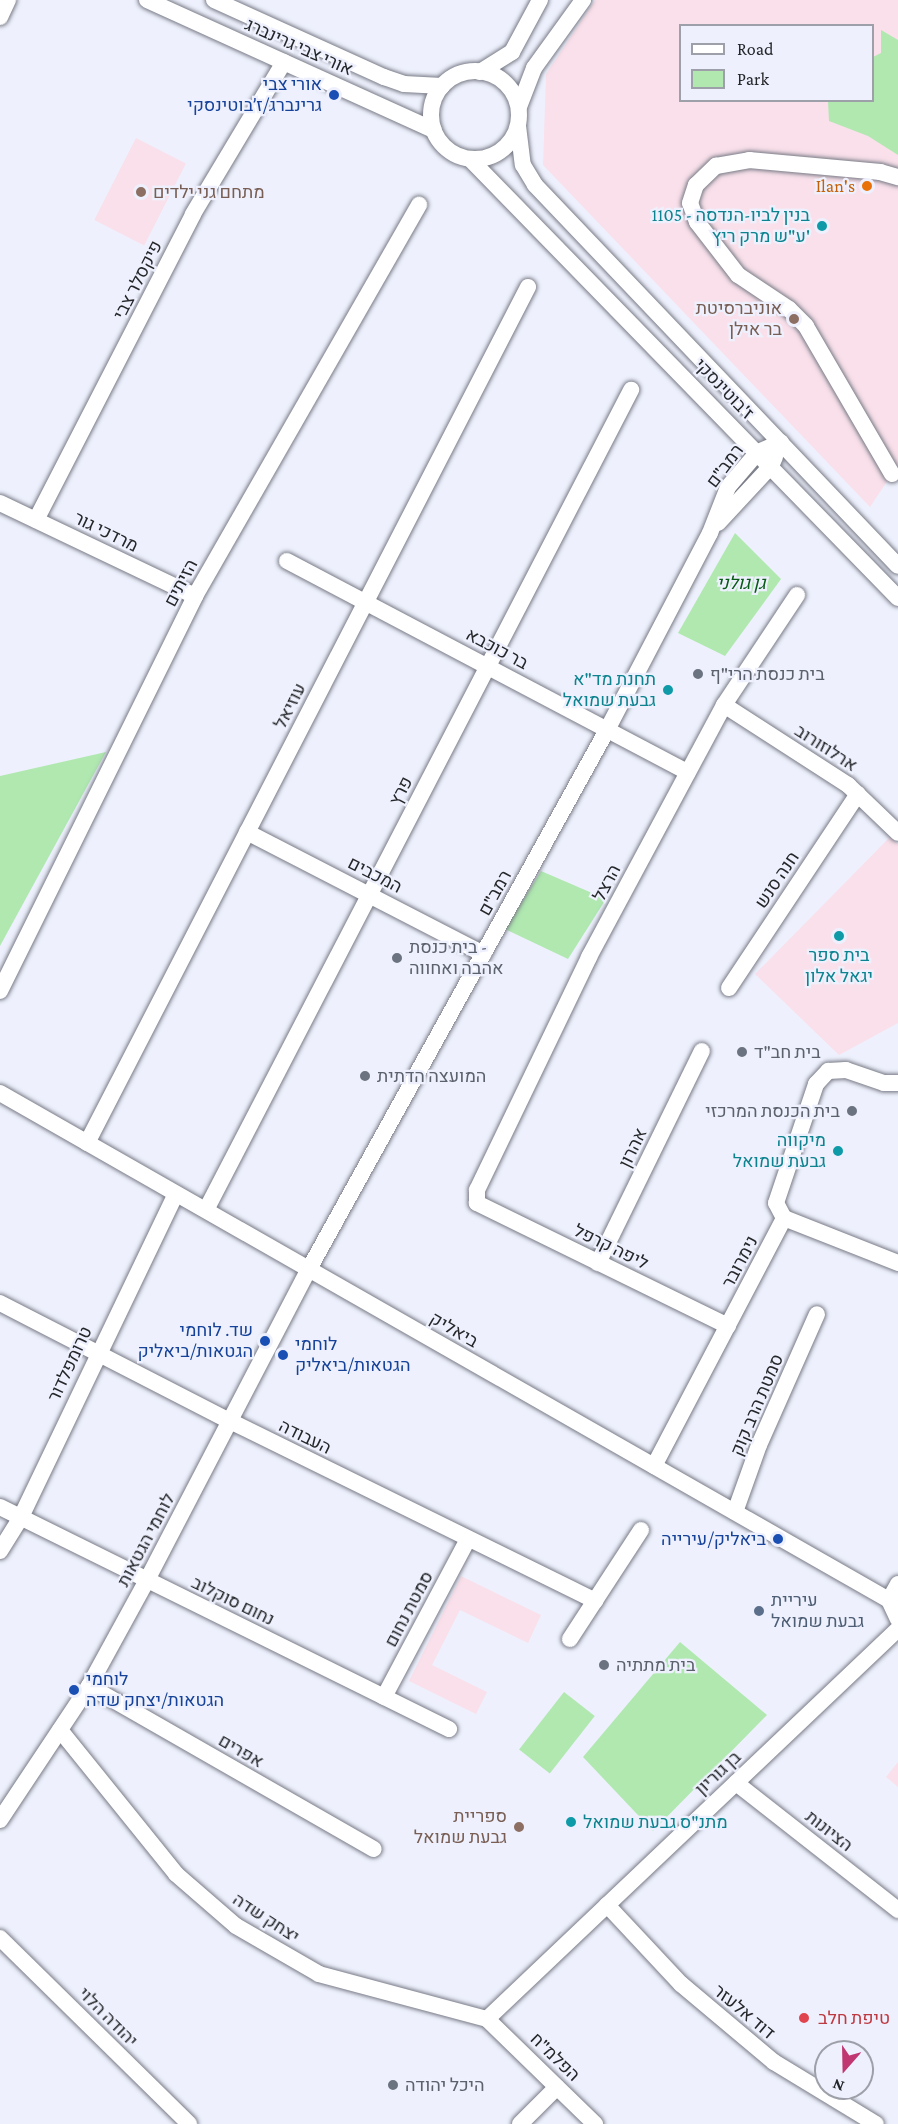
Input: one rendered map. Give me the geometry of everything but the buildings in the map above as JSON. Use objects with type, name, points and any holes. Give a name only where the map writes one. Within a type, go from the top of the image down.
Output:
[{"type":"street","points":[[0,16],[8,0]]},
{"type":"street","name":"אורי צבי גרינברג","points":[[147,0],[434,130]]},
{"type":"street","name":"אורי צבי גרינברג","points":[[214,0],[384,77],[414,86],[442,86]]},
{"type":"street","points":[[480,72],[512,52],[540,0]]},
{"type":"street","points":[[519,107],[509,87],[499,78],[480,72],[461,73],[442,86],[431,111],[434,130],[446,148],[470,159],[495,155],[505,148],[518,126],[519,107],[534,68],[583,0]]},
{"type":"street","name":"פיקסלר צבי","points":[[36,520],[193,214],[284,62]]},
{"type":"street","name":"ז'בוטינסקי","points":[[518,126],[523,165],[536,185],[898,566]]},
{"type":"street","name":"ז'בוטינסקי","points":[[470,159],[898,598]]},
{"type":"street","points":[[892,474],[806,326],[738,275],[697,222],[690,202],[696,185],[716,166],[750,160],[880,172],[898,177]]},
{"type":"street","name":"הזיתים","points":[[0,991],[195,596],[418,205]]},
{"type":"street","name":"עוזיאל","points":[[87,1143],[528,287]]},
{"type":"street","name":"פרץ","points":[[206,1210],[631,390]]},
{"type":"street","name":"רמב\"ם","points":[[309,1269],[607,730],[710,533],[728,487],[758,452],[781,442]]},
{"type":"street","name":"רמב\"ם","points":[[710,533],[771,466],[781,442]]},
{"type":"street","name":"מרדכי גור","points":[[0,503],[195,596]]},
{"type":"street","name":"בר כוכבא","points":[[287,561],[688,772]]},
{"type":"street","name":"הרצל","points":[[477,1203],[477,1190],[589,957],[724,705],[797,595]]},
{"type":"street","name":"ארלוזורוב","points":[[724,705],[858,795],[898,833]]},
{"type":"street","name":"חנה סנש","points":[[729,988],[858,795]]},
{"type":"street","name":"המכבים","points":[[247,831],[370,893],[483,954]]},
{"type":"street","name":"אהרון","points":[[598,1263],[702,1051]]},
{"type":"street","points":[[898,1083],[884,1083],[846,1070],[828,1071],[816,1084],[776,1203],[784,1218],[898,1263]]},
{"type":"street","name":"ביאליק","points":[[0,1093],[890,1600]]},
{"type":"street","name":"טרומפלדור","points":[[0,1551],[21,1517],[96,1353],[176,1194]]},
{"type":"street","name":"ליפה קרפל","points":[[477,1203],[728,1326]]},
{"type":"street","name":"נימרובר","points":[[654,1466],[784,1218]]},
{"type":"street","name":"לוחמי הגטאות","points":[[1,1815],[89,1686],[232,1422],[309,1269]]},
{"type":"street","name":"העבודה","points":[[0,1303],[232,1422],[595,1601]]},
{"type":"street","name":"סמטת הרב קוק","points":[[735,1512],[759,1445],[818,1314]]},
{"type":"street","name":"נחום סוקלוב","points":[[0,1507],[449,1729]]},
{"type":"street","points":[[570,1639],[641,1530]]},
{"type":"street","name":"סמטת נחום","points":[[384,1697],[468,1539]]},
{"type":"street","points":[[898,1584],[890,1600],[898,1619]]},
{"type":"street","name":"בן גוריון","points":[[487,2019],[898,1629]]},
{"type":"street","name":"אפרים","points":[[89,1686],[374,1849]]},
{"type":"street","name":"יצחק שדה","points":[[60,1730],[176,1875],[236,1926],[319,1974],[487,2019]]},
{"type":"street","name":"הציונות","points":[[736,1783],[898,1910]]},
{"type":"street","name":"דוד אלעזר","points":[[607,1905],[681,1984],[774,2062],[876,2124]]},
{"type":"street","name":"יהודה הלוי","points":[[0,1938],[189,2124]]},
{"type":"street","name":"הפלמ\"ח","points":[[487,2019],[595,2124]]},
{"type":"street","points":[[520,2124],[557,2087]]},
{"type":"shaded area","name":"אוניברסיטת בר אילן","points":[[595,0],[898,0],[898,481],[892,474],[870,507],[543,165],[546,74]]},
{"type":"shaded area","name":"מתחם גני ילדים","points":[[136,138],[186,163],[144,245],[94,220]]},
{"type":"shaded area","points":[[890,837],[898,844],[898,1023],[839,1055],[755,974]]},
{"type":"shaded area","points":[[461,1576],[541,1615],[528,1643],[460,1610],[432,1665],[487,1692],[476,1714],[409,1681]]},
{"type":"shaded area","points":[[898,1762],[898,1787],[886,1777]]},
{"type":"green space","points":[[881,30],[898,40],[898,155],[868,136],[829,121],[828,102],[874,102],[874,56],[881,53]]},
{"type":"green space","name":"גן גולני","points":[[735,533],[781,579],[725,656],[678,633]]},
{"type":"green space","points":[[106,752],[0,946],[0,776]]},
{"type":"green space","points":[[541,871],[606,899],[568,959],[505,929]]},
{"type":"green space","points":[[680,1642],[767,1715],[653,1831],[583,1757]]},
{"type":"green space","points":[[564,1692],[595,1716],[550,1774],[519,1750]]},
{"type":"place","name":"אורי צבי גרינברג/ז׳בוטינסקי","points":[[334,95]]},
{"type":"place","name":"Ilan's","points":[[867,186]]},
{"type":"place","name":"מתחם גני ילדים","points":[[141,192]]},
{"type":"place","name":"1105 - בנין לביו-הנדסה ע\"ש מרק ריץ'","points":[[822,226]]},
{"type":"place","name":"אוניברסיטת בר אילן","points":[[794,319]]},
{"type":"place","name":"בית כנסת הרי\"ף","points":[[698,674]]},
{"type":"place","name":"תחנת מד\"א גבעת שמואל","points":[[668,690]]},
{"type":"place","name":"בית ספר יגאל אלון","points":[[839,936]]},
{"type":"place","name":"בית כנסת - אהבה ואחווה","points":[[397,958]]},
{"type":"place","name":"בית חב\"ד","points":[[742,1052]]},
{"type":"place","name":"המועצה הדתית","points":[[365,1076]]},
{"type":"place","name":"בית הכנסת המרכזי","points":[[852,1111]]},
{"type":"place","name":"מיקווה גבעת שמואל","points":[[838,1151]]},
{"type":"place","name":"שד. לוחמי הגטאות/ביאליק","points":[[265,1341]]},
{"type":"place","name":"לוחמי הגטאות/ביאליק","points":[[283,1355]]},
{"type":"place","name":"ביאליק/עירייה","points":[[778,1539]]},
{"type":"place","name":"עיריית גבעת שמואל","points":[[759,1611]]},
{"type":"place","name":"בית מתתיה","points":[[604,1665]]},
{"type":"place","name":"לוחמי הגטאות/יצחק שדה","points":[[74,1690]]},
{"type":"place","name":"מתנ\"ס גבעת שמואל","points":[[571,1822]]},
{"type":"place","name":"ספריית גבעת שמואל","points":[[519,1827]]},
{"type":"place","name":"טיפת חלב","points":[[804,2018]]},
{"type":"place","name":"היכל יהודה","points":[[393,2085]]}]
